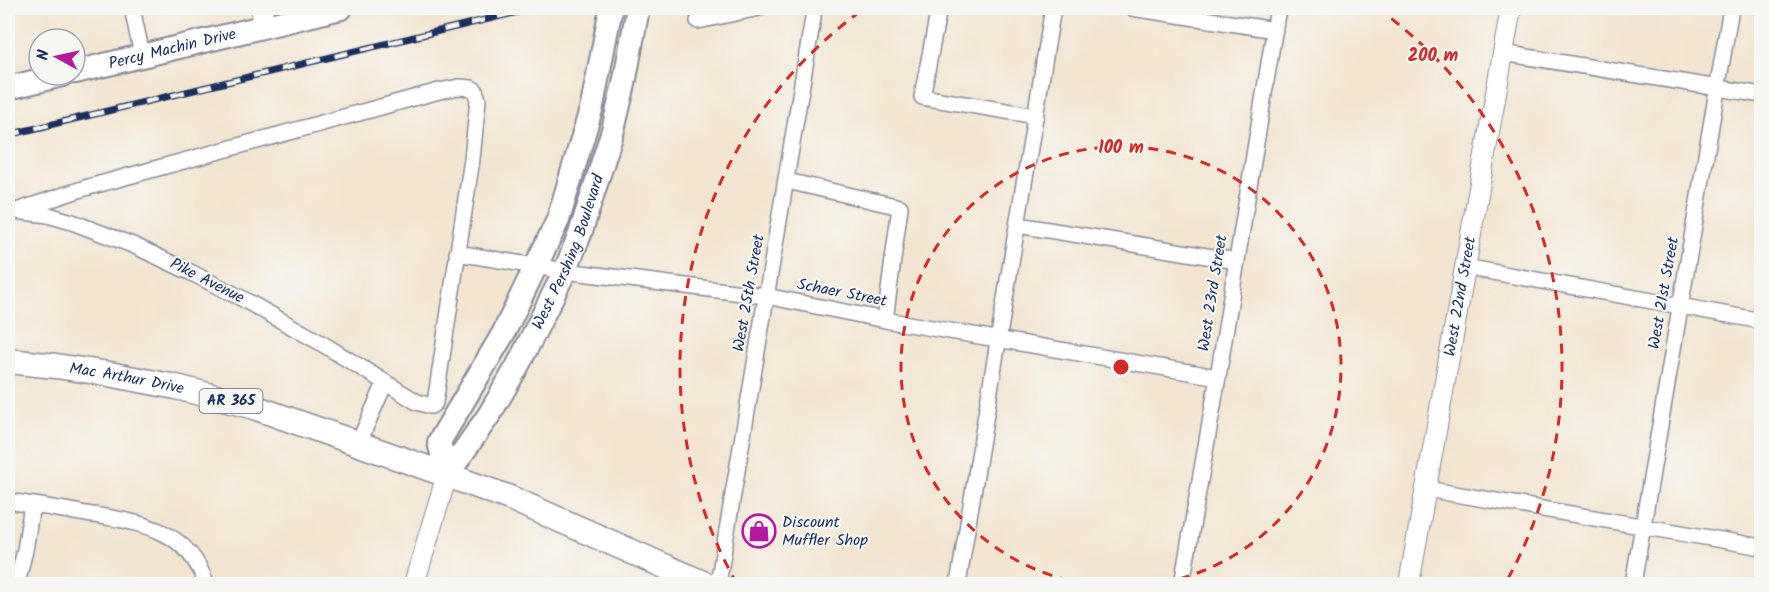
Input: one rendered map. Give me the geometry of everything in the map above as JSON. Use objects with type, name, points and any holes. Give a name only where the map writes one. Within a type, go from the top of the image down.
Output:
[{"type":"main road","name":"Percy Machin Drive","points":[[87,69],[142,55],[261,18],[341,8]]},
{"type":"main road","name":"West Pershing Boulevard","points":[[447,475],[439,442],[503,334],[558,220],[592,106],[611,8]]},
{"type":"main road","name":"West Pershing Boulevard","points":[[447,475],[489,415],[517,367],[565,271],[580,234],[613,130],[638,8]]},
{"type":"main road","points":[[8,88],[27,83]]},
{"type":"main road","name":"Mac Arthur Drive","points":[[8,362],[56,366],[176,387],[251,406],[447,475]]},
{"type":"main road","name":"AR 365","points":[[447,475],[542,511],[705,585]]},
{"type":"street","points":[[132,8],[142,55]]},
{"type":"street","points":[[698,21],[759,8]]},
{"type":"street","name":"West 25th Street","points":[[718,585],[787,181],[813,8]]},
{"type":"street","points":[[939,8],[922,98],[1036,116]]},
{"type":"street","points":[[958,585],[1053,8]]},
{"type":"street","points":[[1132,8],[1275,30]]},
{"type":"street","name":"West 23rd Street","points":[[1182,585],[1278,8]]},
{"type":"street","name":"West 22nd Street","points":[[1409,585],[1511,8]]},
{"type":"street","name":"West 21st Street","points":[[1633,585],[1731,8]]},
{"type":"street","points":[[1503,53],[1761,95]]},
{"type":"street","points":[[12,212],[85,188],[439,91],[459,87],[471,88],[475,90],[478,111],[457,253]]},
{"type":"street","points":[[787,181],[900,207],[885,320]]},
{"type":"street","name":"Pike Avenue","points":[[12,212],[48,215],[135,246],[241,298],[321,343],[417,402],[431,406],[435,403],[457,253]]},
{"type":"street","points":[[1017,225],[1237,261]]},
{"type":"street","name":"Schaer Street","points":[[457,253],[565,271],[766,296],[885,320],[1218,377]]},
{"type":"street","points":[[1465,267],[1761,321]]},
{"type":"street","points":[[358,444],[385,383]]},
{"type":"street","name":"West Pershing Boulevard","points":[[414,585],[447,475]]},
{"type":"street","points":[[1426,489],[1761,547]]},
{"type":"street","points":[[8,501],[147,525],[171,537],[186,549],[203,575],[206,585]]},
{"type":"street","points":[[17,585],[32,505]]},
{"type":"railway","points":[[8,135],[534,8]]},
{"type":"place","name":"Discount Muffler Shop","points":[[759,531]]}]
